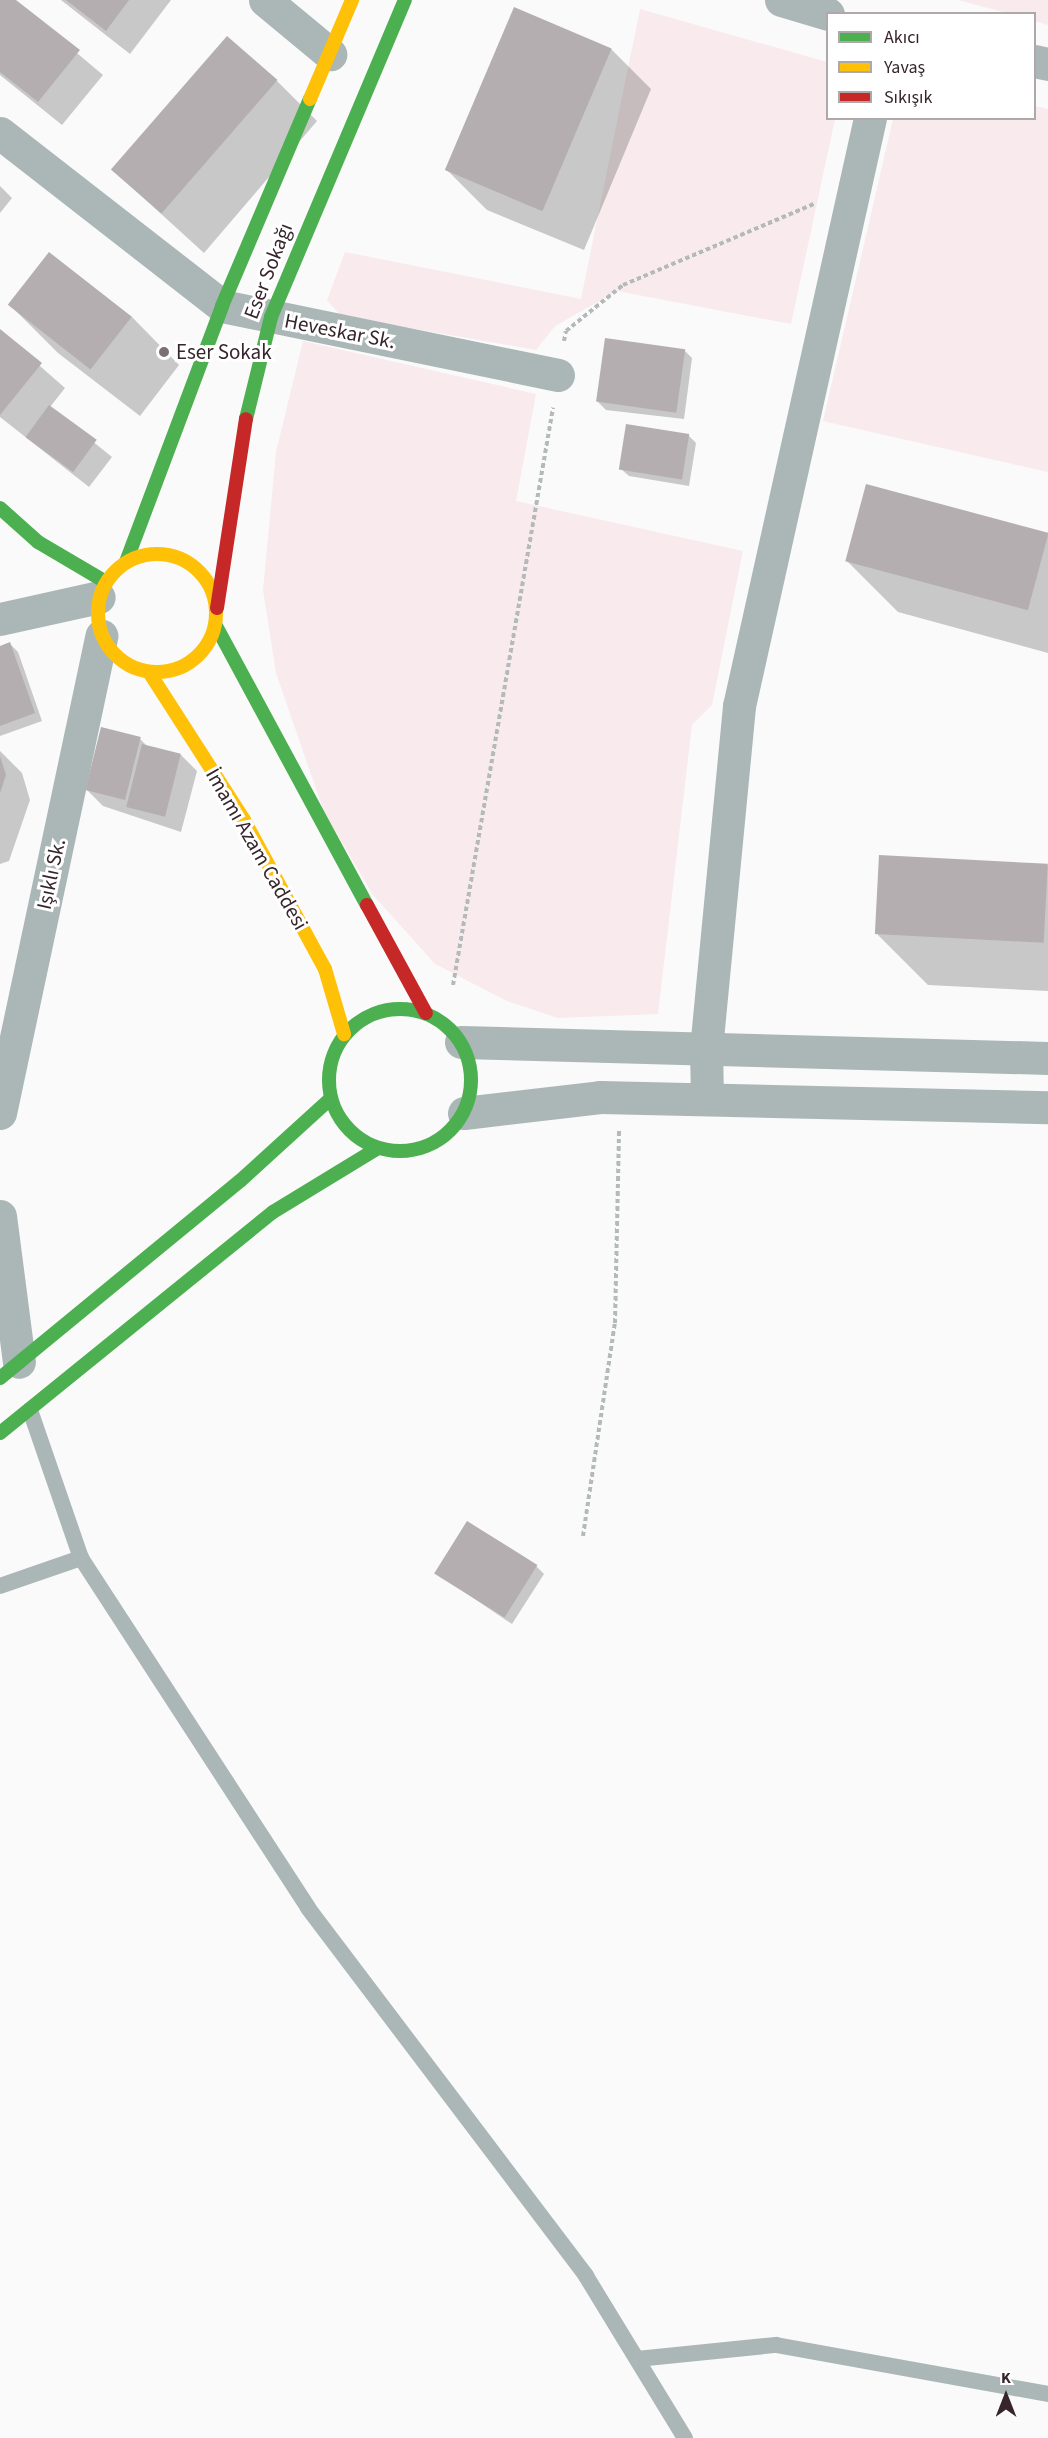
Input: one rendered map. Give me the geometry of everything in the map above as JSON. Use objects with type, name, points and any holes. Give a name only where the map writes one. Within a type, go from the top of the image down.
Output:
[{"type":"street","points":[[265,0],[330,54]]},
{"type":"street","name":"Eser Sokağı","points":[[126,562],[222,306],[352,0]]},
{"type":"street","name":"Eser Sokağı","points":[[217,608],[240,443],[271,317],[405,0]]},
{"type":"street","points":[[781,0],[826,13]]},
{"type":"street","points":[[707,1099],[706,1049],[739,706],[870,120]]},
{"type":"street","name":"Heveskar Sk.","points":[[0,133],[222,306],[558,375]]},
{"type":"street","points":[[0,508],[38,542],[103,589]]},
{"type":"street","points":[[0,619],[103,589],[126,562],[165,554],[184,560],[212,589],[217,608],[216,626],[199,656],[184,666],[149,672],[121,661],[101,636],[103,589]]},
{"type":"street","points":[[216,626],[426,1013],[454,1033],[470,1065],[464,1113]]},
{"type":"street","name":"Işıklı Sk.","points":[[0,1113],[101,636]]},
{"type":"street","name":"İmamı Azam Caddesi","points":[[149,672],[244,820],[325,969],[344,1034]]},
{"type":"street","points":[[426,1013],[381,1010],[344,1034],[330,1065],[330,1099],[340,1120],[378,1148],[398,1152],[427,1145],[464,1113],[619,1097],[1048,1107]]},
{"type":"street","points":[[454,1033],[706,1049],[1048,1058]]},
{"type":"street","points":[[17,1378],[330,1099]]},
{"type":"street","points":[[0,1433],[273,1212],[378,1148]]},
{"type":"street","points":[[2,1237],[17,1378],[30,1410]]},
{"type":"lane","points":[[30,1410],[81,1558],[308,1908],[586,2276],[685,2438]]},
{"type":"lane","points":[[0,1586],[81,1558]]},
{"type":"lane","points":[[637,2359],[776,2345],[1048,2394]]},
{"type":"path","points":[[454,1033],[566,331],[623,285],[855,186]]},
{"type":"path","points":[[583,1536],[615,1323],[619,1097]]},
{"type":"shaded area","points":[[958,0],[1048,0],[1048,25],[1036,21],[1036,12],[1003,12]]},
{"type":"shaded area","points":[[640,9],[826,62],[826,120],[835,120],[791,324],[617,291],[555,326],[536,350],[341,316],[327,300],[345,252],[581,299]]},
{"type":"shaded area","points":[[1036,106],[1048,109],[1048,472],[823,421],[893,120],[1036,120]]},
{"type":"shaded area","points":[[303,341],[536,394],[516,501],[743,551],[712,705],[692,725],[658,1014],[558,1018],[507,1001],[435,964],[373,895],[324,812],[276,673],[263,590],[276,452]]},
{"type":"building","points":[[0,0],[16,0],[80,50],[38,102],[0,72]]},
{"type":"building","points":[[66,0],[129,0],[106,31]]},
{"type":"building","points":[[514,7],[612,48],[542,211],[445,170]]},
{"type":"building","points":[[227,36],[278,80],[161,214],[111,170]]},
{"type":"building","points":[[49,252],[132,317],[90,369],[8,305]]},
{"type":"building","points":[[0,329],[42,363],[0,415]]},
{"type":"building","points":[[605,338],[685,349],[676,413],[596,401]]},
{"type":"building","points":[[49,405],[97,440],[73,472],[25,437]]},
{"type":"building","points":[[626,424],[689,434],[682,479],[619,469]]},
{"type":"building","points":[[866,484],[1048,533],[1028,610],[845,561]]},
{"type":"building","points":[[10,642],[35,713],[0,726],[0,646]]},
{"type":"building","points":[[101,727],[141,737],[125,800],[85,790]]},
{"type":"building","points":[[142,744],[181,754],[165,817],[126,807]]},
{"type":"building","points":[[0,756],[6,775],[0,793]]},
{"type":"building","points":[[879,855],[1048,864],[1044,943],[875,934]]},
{"type":"building","points":[[467,1521],[537,1565],[505,1618],[434,1574]]},
{"type":"traffic: fast","points":[[246,419],[271,317],[405,0]]},
{"type":"traffic: fast","points":[[126,562],[222,306],[310,99]]},
{"type":"traffic: fast","points":[[0,508],[38,542],[106,582]]},
{"type":"traffic: fast","points":[[216,626],[367,905]]},
{"type":"traffic: fast","points":[[400,1009],[427,1014],[450,1030],[466,1053],[471,1080],[466,1107],[450,1130],[427,1146],[400,1151],[373,1146],[350,1130],[334,1107],[329,1080],[334,1053],[350,1030],[373,1014],[400,1009]]},
{"type":"traffic: fast","points":[[0,1378],[240,1181],[330,1099]]},
{"type":"traffic: fast","points":[[0,1433],[273,1212],[378,1148]]},
{"type":"traffic: slow","points":[[310,99],[352,0]]},
{"type":"traffic: slow","points":[[157,554],[180,558],[199,571],[212,590],[216,613],[212,636],[199,655],[180,668],[157,672],[134,668],[115,655],[102,636],[98,613],[102,590],[115,571],[134,558],[157,554]]},
{"type":"traffic: slow","points":[[149,672],[244,820],[325,969],[344,1034]]},
{"type":"traffic: jam","points":[[217,608],[246,419]]},
{"type":"traffic: jam","points":[[367,905],[426,1013]]},
{"type":"place","name":"Eser Sokak","points":[[164,352]]}]
